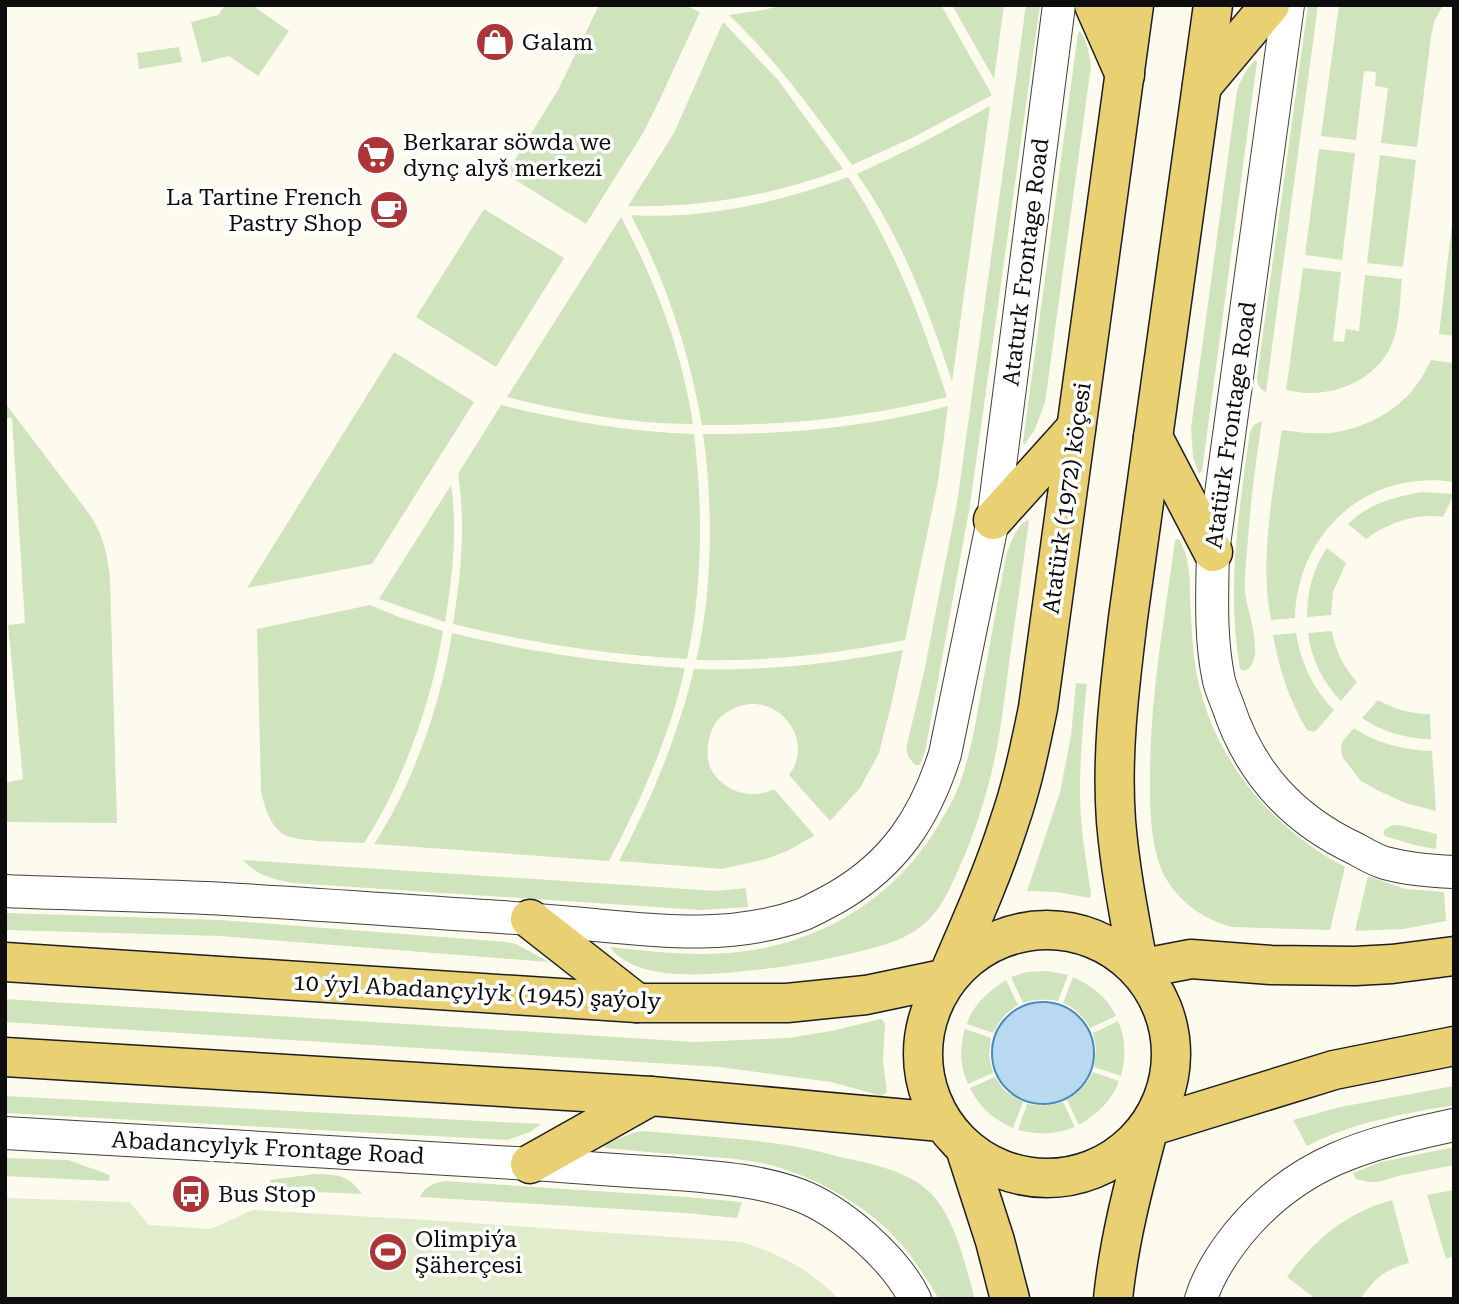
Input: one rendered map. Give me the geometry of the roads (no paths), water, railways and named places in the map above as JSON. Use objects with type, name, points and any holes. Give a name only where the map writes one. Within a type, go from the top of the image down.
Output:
[{"type":"main road","points":[[1094,5],[1125,75]]},
{"type":"main road","name":"Atatürk (1972) köçesi","points":[[947,978],[1010,821],[1038,708],[1134,5]]},
{"type":"main road","points":[[1139,969],[1124,888],[1116,819],[1117,708],[1213,5]]},
{"type":"main road","points":[[1202,86],[1270,5]]},
{"type":"main road","points":[[993,520],[1076,428]]},
{"type":"main road","points":[[1153,437],[1213,552]]},
{"type":"main road","points":[[530,919],[637,1003]]},
{"type":"main road","points":[[1113,1299],[1126,1218],[1149,1127],[1165,1097],[1172,1063],[1170,1029],[1158,997],[1139,969],[1104,942],[1063,930],[1019,932],[979,948],[947,978],[928,1012],[921,1049],[925,1087],[941,1122],[966,1151],[1002,1171],[1042,1179],[1083,1174],[1120,1156],[1149,1127],[1334,1070],[1454,1046]]},
{"type":"main road","points":[[1139,969],[1191,959],[1271,965],[1355,966],[1454,956]]},
{"type":"main road","name":"10 ýyl Abadançylyk (1945) şaýoly","points":[[5,962],[637,1003],[787,1003],[866,995],[947,978]]},
{"type":"main road","points":[[5,1057],[651,1096],[941,1122]]},
{"type":"main road","points":[[530,1164],[651,1096]]},
{"type":"main road","points":[[966,1151],[995,1241],[1010,1299]]},
{"type":"street","name":"Ataturk Frontage Road","points":[[530,919],[662,932],[748,929],[781,922],[807,913],[857,886],[877,869],[909,833],[925,807],[945,754],[993,520],[1059,5]]},
{"type":"street","name":"Atatürk Frontage Road","points":[[1288,5],[1213,552],[1212,604],[1219,681],[1235,728],[1262,777],[1286,804],[1332,838],[1384,862],[1430,871],[1454,872]]},
{"type":"street","points":[[5,891],[204,898],[530,919]]},
{"type":"street","points":[[1201,1299],[1212,1271],[1227,1249],[1247,1224],[1294,1180],[1353,1151],[1401,1136],[1454,1125]]},
{"type":"street","name":"Abadancylyk Frontage Road","points":[[5,1133],[530,1164]]},
{"type":"street","points":[[530,1164],[736,1180],[767,1184],[802,1196],[830,1210],[863,1235],[898,1273],[915,1299]]},
{"type":"water","points":[[1043,1002],[1062,1006],[1079,1017],[1090,1034],[1094,1053],[1090,1072],[1079,1089],[1062,1100],[1043,1104],[1024,1100],[1007,1089],[996,1072],[992,1053],[996,1034],[1007,1017],[1024,1006]]},
{"type":"place","name":"Galam","points":[[495,42]]},
{"type":"place","name":"Berkarar söwda we dynç alyš merkezi","points":[[376,155]]},
{"type":"place","name":"La Tartine French Pastry Shop","points":[[389,210]]},
{"type":"place","name":"Bus Stop","points":[[191,1194]]},
{"type":"place","name":"Olimpiýa Şäherçesi","points":[[388,1252]]}]
